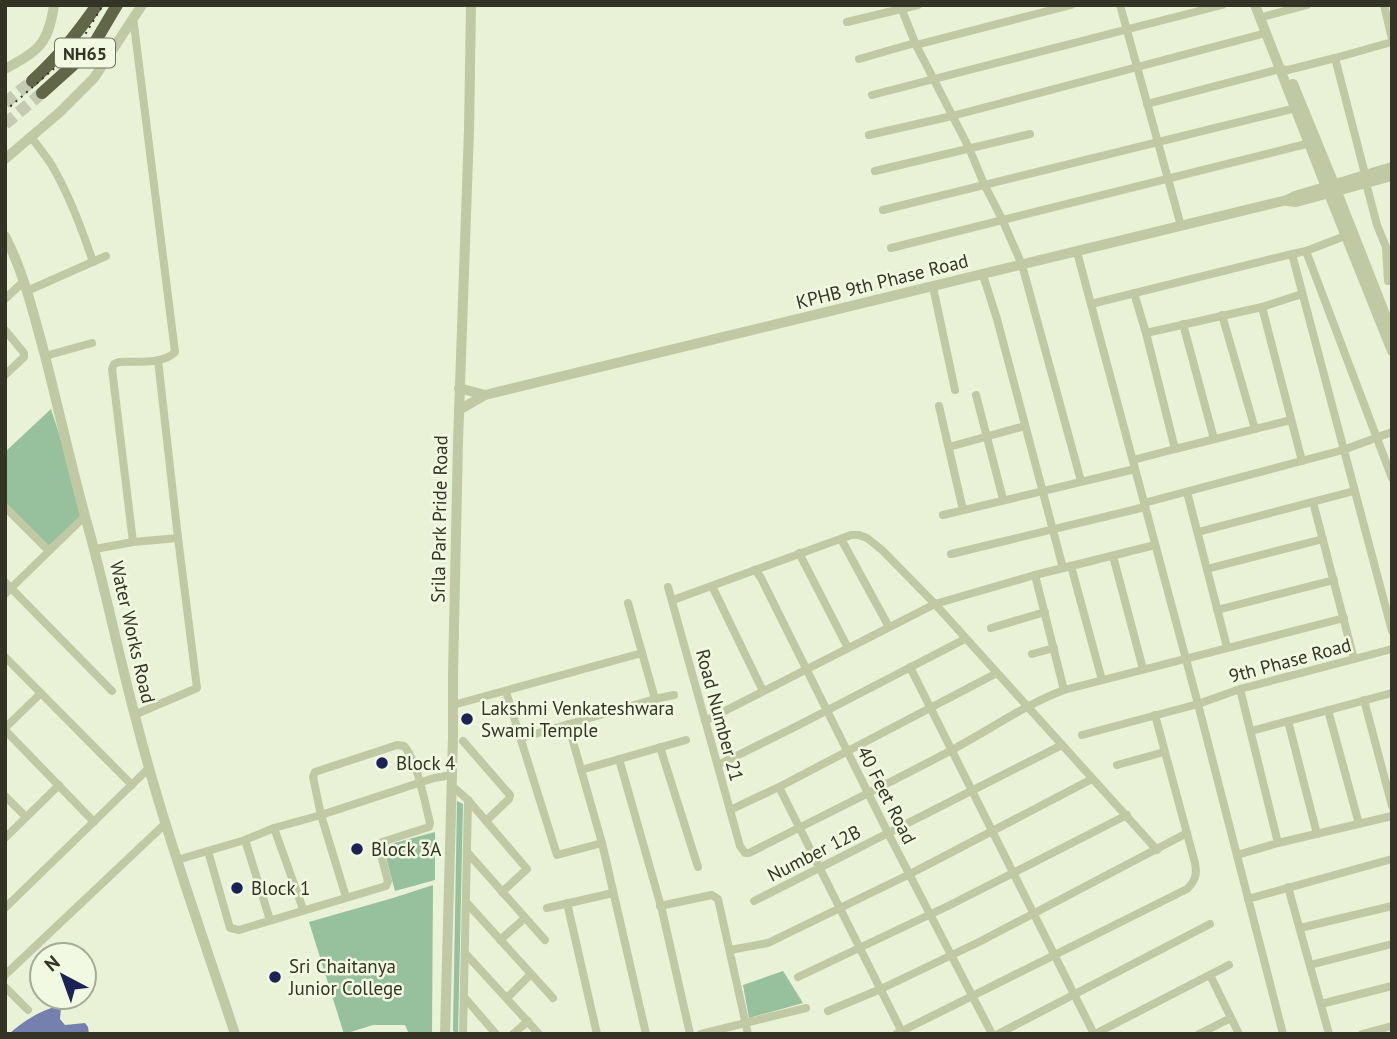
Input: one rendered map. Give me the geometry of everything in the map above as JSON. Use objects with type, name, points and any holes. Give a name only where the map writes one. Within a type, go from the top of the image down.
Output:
[{"type":"highway","name":"NH65","points":[[32,81],[56,59],[97,5]]},
{"type":"highway","name":"NH65","points":[[41,93],[95,42],[117,5]]},
{"type":"street","points":[[5,69],[38,49],[47,37],[54,5]]},
{"type":"street","points":[[5,159],[60,112],[94,78],[142,5]]},
{"type":"street","name":"Srila Park Pride Road","points":[[445,1033],[459,388],[471,5]]},
{"type":"street","points":[[848,22],[918,5]]},
{"type":"street","points":[[859,59],[1071,5]]},
{"type":"street","points":[[1120,5],[1181,226]]},
{"type":"street","points":[[872,95],[1222,5]]},
{"type":"street","points":[[1255,5],[1392,332]]},
{"type":"street","points":[[1261,5],[1296,108],[1332,189],[1345,236],[1392,351]]},
{"type":"street","points":[[1266,16],[1307,5]]},
{"type":"street","points":[[1147,104],[1335,58],[1392,40],[1384,5]]},
{"type":"street","points":[[901,7],[916,44],[969,148],[1021,265],[1081,481]]},
{"type":"street","points":[[133,17],[174,346],[171,356],[158,360],[118,362],[112,369],[133,542]]},
{"type":"street","points":[[869,135],[952,116],[1266,33]]},
{"type":"street","points":[[1335,58],[1377,225],[1389,245],[1388,281]]},
{"type":"street","points":[[883,210],[1296,108]]},
{"type":"street","points":[[875,171],[1030,134]]},
{"type":"street","points":[[31,137],[51,164],[67,194],[93,261]]},
{"type":"street","points":[[891,248],[1310,143]]},
{"type":"street","name":"KPHB 9th Phase Road","points":[[459,410],[485,395],[1287,200],[1296,202],[1392,167]]},
{"type":"street","name":"KPHB 9th Phase Road","points":[[1365,179],[1392,176]]},
{"type":"street","name":"Water Works Road","points":[[5,236],[26,286],[45,356],[149,768],[234,1034]]},
{"type":"street","points":[[1091,304],[1306,251],[1345,236]]},
{"type":"street","points":[[1306,251],[1392,478]]},
{"type":"street","points":[[1077,252],[1283,1034]]},
{"type":"street","points":[[1292,254],[1392,631]]},
{"type":"street","points":[[5,299],[26,286],[106,256]]},
{"type":"street","points":[[983,275],[1053,529],[1102,680]]},
{"type":"street","points":[[933,287],[955,390]]},
{"type":"street","points":[[1135,293],[1175,449]]},
{"type":"street","points":[[1146,333],[1262,307],[1302,294]]},
{"type":"street","points":[[1262,307],[1302,461]]},
{"type":"street","points":[[1222,315],[1255,429]]},
{"type":"street","points":[[1183,324],[1214,439]]},
{"type":"street","points":[[5,330],[24,353],[24,357],[5,375]]},
{"type":"street","points":[[45,356],[92,343]]},
{"type":"street","points":[[134,715],[197,688],[158,360]]},
{"type":"street","name":"KPHB 9th Phase Road","points":[[459,388],[485,395]]},
{"type":"street","points":[[976,394],[1003,499]]},
{"type":"street","points":[[939,406],[963,510]]},
{"type":"street","points":[[943,515],[1081,481],[1175,449],[1291,420]]},
{"type":"street","points":[[949,447],[1025,426]]},
{"type":"street","points":[[951,554],[1145,505],[1343,450],[1392,432]]},
{"type":"street","points":[[1198,532],[1354,491]]},
{"type":"street","points":[[1187,492],[1227,648]]},
{"type":"street","points":[[1313,502],[1354,659]]},
{"type":"street","points":[[5,507],[49,551]]},
{"type":"street","points":[[85,516],[7,588],[112,691]]},
{"type":"street","points":[[673,600],[841,538],[851,535],[867,538],[935,604],[1157,850]]},
{"type":"street","points":[[95,549],[178,538]]},
{"type":"street","points":[[841,538],[889,627]]},
{"type":"street","points":[[1207,569],[1323,539]]},
{"type":"street","points":[[705,721],[935,604],[1035,575],[1155,545]]},
{"type":"street","points":[[799,553],[848,649]]},
{"type":"street","points":[[1113,556],[1143,669]]},
{"type":"street","name":"40 Feet Road","points":[[755,570],[992,1034]]},
{"type":"street","points":[[1035,575],[1064,690]]},
{"type":"street","points":[[1217,610],[1334,580]]},
{"type":"street","points":[[712,586],[764,691]]},
{"type":"street","name":"Road Number 21","points":[[668,587],[743,850],[749,853],[800,827]]},
{"type":"street","points":[[628,603],[655,699]]},
{"type":"street","points":[[991,628],[1045,612]]},
{"type":"street","points":[[800,827],[951,750],[1045,697],[1185,657],[1344,618]]},
{"type":"street","points":[[718,765],[965,639]]},
{"type":"street","points":[[1032,654],[1054,648]]},
{"type":"street","name":"9th Phase Road","points":[[1082,735],[1392,649]]},
{"type":"street","points":[[453,705],[642,653]]},
{"type":"street","points":[[6,658],[132,785]]},
{"type":"street","points":[[910,667],[1095,1034],[1229,965]]},
{"type":"street","points":[[730,810],[997,673]]},
{"type":"street","points":[[1240,689],[1278,843]]},
{"type":"street","points":[[506,692],[557,855],[602,843]]},
{"type":"street","points":[[41,693],[5,729],[94,822]]},
{"type":"street","points":[[1251,731],[1392,693]]},
{"type":"street","points":[[521,738],[674,695]]},
{"type":"street","points":[[1364,700],[1392,806]]},
{"type":"street","points":[[1328,710],[1359,824]]},
{"type":"street","points":[[779,787],[881,989],[900,1033],[1193,883],[1196,873],[1187,833],[1155,715]]},
{"type":"street","points":[[1288,721],[1317,834]]},
{"type":"street","points":[[568,724],[602,843],[646,1034]]},
{"type":"street","points":[[581,770],[686,740]]},
{"type":"street","points":[[463,741],[510,795],[486,821]]},
{"type":"street","points":[[208,851],[230,928],[239,930],[386,886],[388,881],[379,848],[382,842],[430,825],[420,783],[404,746],[397,745],[315,772],[313,777],[321,815],[346,897]]},
{"type":"street","name":"Number 12B","points":[[754,901],[1062,745]]},
{"type":"street","points":[[660,747],[698,867]]},
{"type":"street","points":[[1117,765],[1164,752]]},
{"type":"street","points":[[619,759],[660,906],[690,1034]]},
{"type":"street","points":[[5,908],[149,768]]},
{"type":"street","points":[[177,860],[434,778],[452,780],[527,869],[502,892]]},
{"type":"street","points":[[730,950],[768,943],[910,874],[1092,779]]},
{"type":"street","points":[[5,838],[59,785]]},
{"type":"street","points":[[5,796],[26,817]]},
{"type":"street","points":[[463,1034],[468,800]]},
{"type":"street","points":[[798,977],[931,914],[1127,815]]},
{"type":"street","points":[[1237,855],[1392,816]]},
{"type":"street","points":[[5,975],[166,823]]},
{"type":"street","points":[[274,828],[303,909]]},
{"type":"street","points":[[828,1011],[952,955],[1187,833]]},
{"type":"street","points":[[245,840],[270,920]]},
{"type":"street","points":[[467,852],[545,940]]},
{"type":"street","points":[[1248,899],[1392,859]]},
{"type":"street","points":[[1288,887],[1329,1034]]},
{"type":"street","points":[[547,908],[613,892]]},
{"type":"street","points":[[660,906],[712,895],[716,897],[748,1034]]},
{"type":"street","points":[[466,902],[553,998]]},
{"type":"street","points":[[567,903],[597,1034]]},
{"type":"street","points":[[1300,928],[1392,906]]},
{"type":"street","points":[[500,940],[525,918]]},
{"type":"street","points":[[998,1034],[1210,924]]},
{"type":"street","points":[[1310,965],[1392,944]]},
{"type":"street","points":[[465,953],[539,1034]]},
{"type":"street","points":[[507,998],[531,974]]},
{"type":"street","points":[[1210,975],[1239,1034]]},
{"type":"street","points":[[1321,1004],[1392,986]]},
{"type":"street","points":[[5,987],[28,1010]]},
{"type":"street","points":[[465,998],[496,1034]]},
{"type":"street","points":[[701,1034],[806,1008]]},
{"type":"street","points":[[1199,1034],[1231,1017]]},
{"type":"street","points":[[513,1034],[527,1021]]},
{"type":"street","points":[[1362,1034],[1392,1026]]},
{"type":"green space","points":[[51,409],[85,514],[46,548],[5,507],[5,452]]},
{"type":"green space","points":[[457,801],[463,804],[458,1034],[453,1031]]},
{"type":"green space","points":[[435,832],[435,880],[395,891],[383,846]]},
{"type":"green space","points":[[433,885],[432,1034],[409,1034],[405,1025],[373,1025],[344,1034],[309,922]]},
{"type":"green space","points":[[783,971],[803,1003],[749,1018],[743,985]]},
{"type":"water","points":[[43,1011],[61,1011],[60,1019],[65,1025],[85,1023],[89,1034],[9,1034]]},
{"type":"tunnel","points":[[5,103],[32,81]]},
{"type":"tunnel","points":[[5,124],[42,93]]},
{"type":"railway","points":[[5,111],[65,59],[83,38],[103,5]]},
{"type":"place","name":"Lakshmi Venkateshwara Swami Temple","points":[[467,719]]},
{"type":"place","name":"Block 4","points":[[382,763]]},
{"type":"place","name":"Block 3A","points":[[357,849]]},
{"type":"place","name":"Block 1","points":[[237,888]]},
{"type":"place","name":"Sri Chaitanya Junior College","points":[[275,977]]}]
